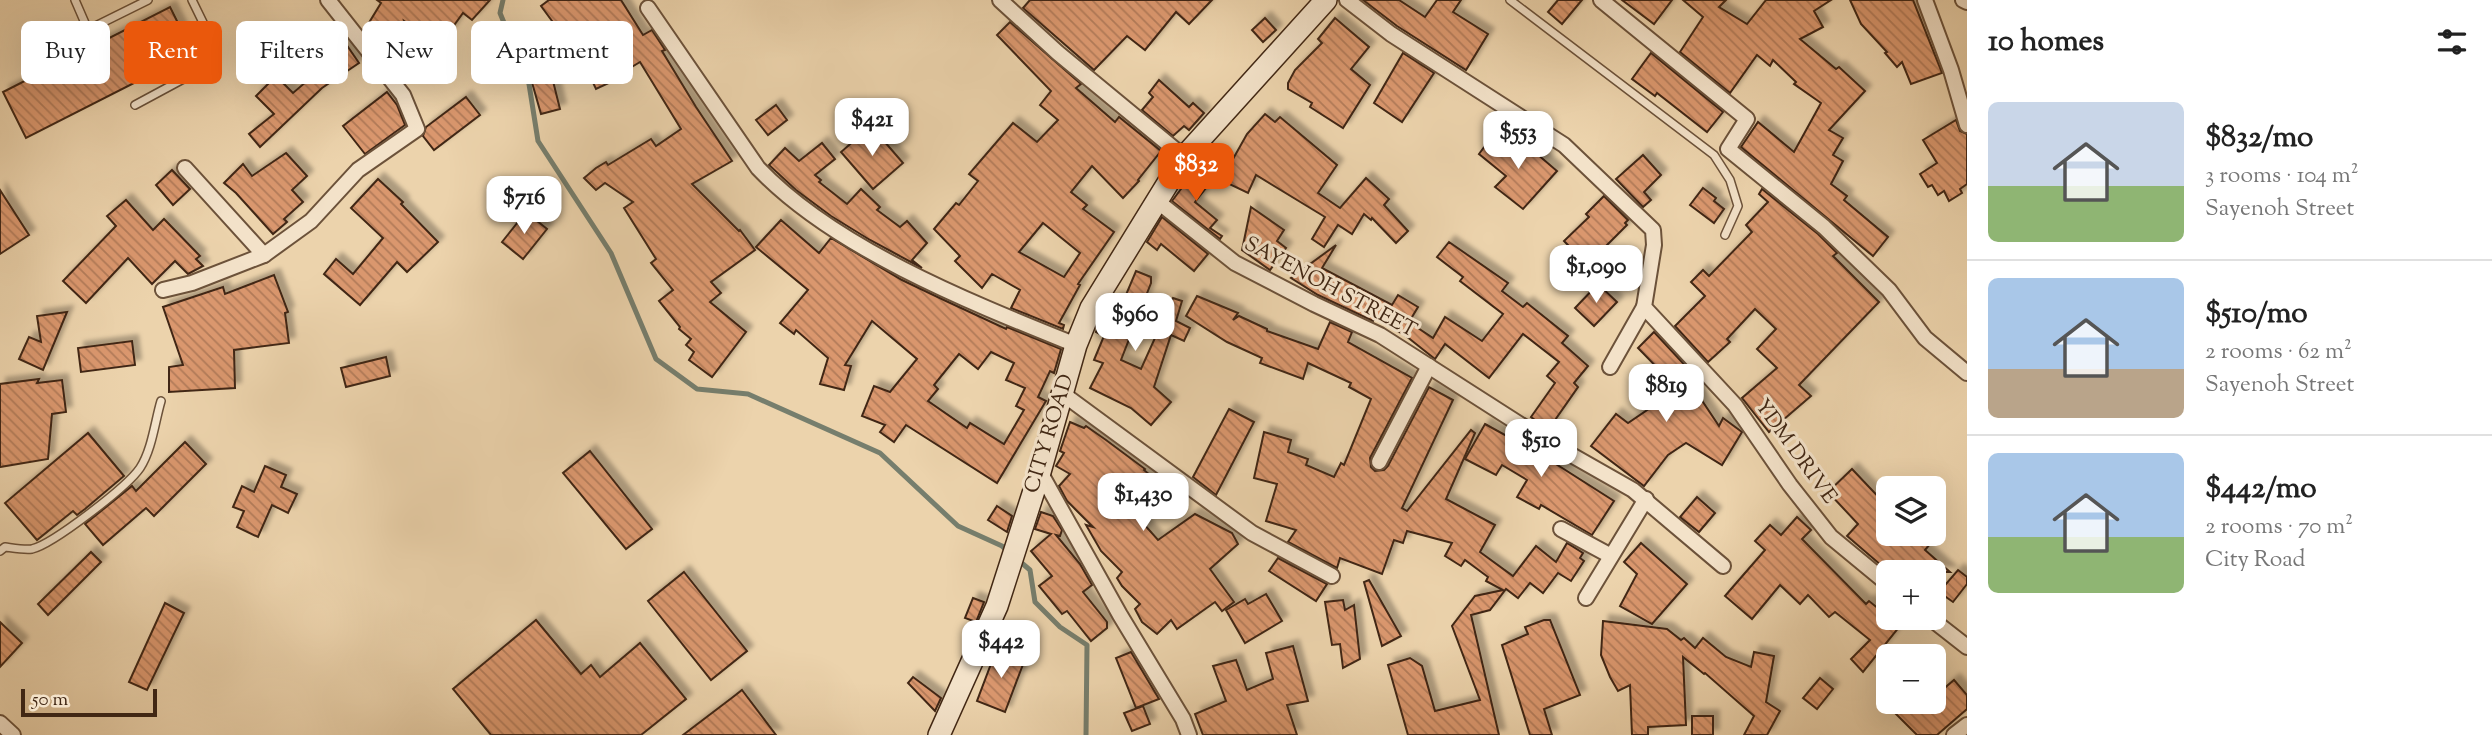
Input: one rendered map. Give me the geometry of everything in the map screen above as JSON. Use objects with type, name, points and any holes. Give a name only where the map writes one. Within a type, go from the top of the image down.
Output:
[{"type":"main road","name":"CITY ROAD","points":[[939,735],[997,606],[1076,345],[1091,308],[1184,156],[1326,0]]},
{"type":"street","points":[[163,290],[192,283],[264,255],[311,220],[358,170],[417,129],[403,94],[328,0]]},
{"type":"street","points":[[1000,0],[1058,53],[1184,156]]},
{"type":"street","points":[[1347,0],[1391,34],[1564,145],[1653,230],[1654,244],[1644,307],[1610,368]]},
{"type":"street","points":[[1601,0],[1747,119],[1728,149],[1824,227],[1889,290],[1925,338],[1967,373]]},
{"type":"street","points":[[1926,0],[1967,125]]},
{"type":"street","points":[[648,8],[758,168],[779,190],[859,245],[895,264],[1076,345]]},
{"type":"street","points":[[185,168],[264,255]]},
{"type":"street","name":"SAYENOH STREET","points":[[1157,201],[1235,263],[1380,335],[1538,436],[1640,494],[1723,566]]},
{"type":"street","name":"YDM DRIVE","points":[[1644,307],[1735,405],[1790,485],[1831,537],[1876,574]]},
{"type":"street","points":[[1379,462],[1429,366]]},
{"type":"street","points":[[1063,394],[1252,533],[1332,576]]},
{"type":"street","points":[[1040,471],[1120,615],[1184,719],[1189,735]]},
{"type":"street","points":[[1586,598],[1611,556],[1640,494]]},
{"type":"street","points":[[1561,528],[1611,556]]},
{"type":"street","points":[[1945,630],[1967,647]]},
{"type":"street","points":[[0,723],[13,735]]},
{"type":"street","points":[[1954,735],[1967,725]]},
{"type":"lane","points":[[75,0],[84,21]]},
{"type":"lane","points":[[106,21],[148,0]]},
{"type":"lane","points":[[135,105],[213,63],[214,45],[192,0]]},
{"type":"lane","points":[[1510,0],[1714,155],[1730,180],[1738,206],[1725,235]]},
{"type":"lane","points":[[0,551],[5,547],[29,550],[40,545],[128,482],[141,466],[161,401]]},
{"type":"building","points":[[377,0],[490,0],[472,20],[463,13],[457,21],[370,21],[381,3]]},
{"type":"building","points":[[549,0],[621,0],[643,35],[652,30],[696,107],[732,161],[692,184],[740,230],[755,250],[711,282],[721,293],[710,302],[746,332],[712,377],[689,360],[694,352],[686,345],[691,339],[679,329],[659,301],[673,290],[651,263],[656,259],[624,208],[633,202],[605,183],[596,190],[584,178],[606,162],[608,165],[651,139],[656,146],[681,129],[640,62],[633,66],[633,21],[552,21],[541,6]]},
{"type":"building","points":[[1030,0],[1212,0],[1189,24],[1176,12],[1145,50],[1127,36],[1094,70],[1023,8]]},
{"type":"building","points":[[1363,0],[1399,0],[1425,17],[1437,0],[1461,0],[1453,12],[1488,34],[1466,70],[1397,26]]},
{"type":"building","points":[[1558,0],[1582,0],[1562,24],[1548,12]]},
{"type":"building","points":[[1622,0],[1672,0],[1654,24]]},
{"type":"building","points":[[1683,0],[1726,0],[1719,7],[1747,24],[1766,0],[1831,0],[1814,11],[1823,27],[1800,39],[1836,69],[1839,67],[1865,91],[1829,130],[1843,138],[1833,155],[1843,161],[1831,184],[1847,196],[1844,200],[1888,237],[1873,256],[1741,147],[1758,122],[1794,152],[1821,103],[1794,84],[1796,82],[1773,60],[1770,66],[1757,55],[1730,93],[1680,52],[1703,17]]},
{"type":"building","points":[[1850,0],[1913,0],[1942,73],[1911,84],[1902,62],[1897,67],[1885,53],[1887,52],[1861,24]]},
{"type":"building","points":[[170,7],[177,21],[142,21]]},
{"type":"building","points":[[1265,18],[1276,30],[1263,42],[1252,30]]},
{"type":"building","points":[[1335,18],[1369,47],[1351,69],[1370,85],[1343,128],[1310,107],[1312,103],[1288,89],[1295,70],[1322,43],[1318,39]]},
{"type":"building","points":[[1010,22],[1081,84],[1076,88],[1115,122],[1119,117],[1161,151],[1123,198],[1092,166],[1071,192],[1087,205],[1083,209],[1114,232],[1078,284],[1080,285],[1059,323],[1064,325],[1063,329],[1011,308],[1020,290],[992,274],[982,288],[955,261],[960,256],[934,229],[956,203],[959,205],[978,181],[969,174],[1013,123],[1037,142],[1058,120],[1040,105],[1051,91],[997,35]],"holes":[[[1043,223],[1080,253],[1064,277],[1019,252]]]},
{"type":"building","points":[[124,30],[124,84],[132,84],[26,138],[3,92],[21,83],[110,84],[110,38]]},
{"type":"building","points":[[348,47],[359,63],[348,70]]},
{"type":"building","points":[[1403,53],[1434,73],[1402,122],[1374,103]]},
{"type":"building","points":[[1651,53],[1723,112],[1707,132],[1657,93],[1655,96],[1632,79]]},
{"type":"building","points":[[1159,80],[1189,107],[1193,103],[1204,113],[1189,130],[1184,126],[1173,136],[1142,110],[1153,97],[1149,93]]},
{"type":"building","points":[[268,84],[284,84],[293,93],[304,84],[328,84],[260,147],[249,134],[274,114],[256,96]]},
{"type":"building","points":[[532,84],[554,84],[560,109],[541,114]]},
{"type":"building","points":[[594,84],[607,84],[596,89]]},
{"type":"building","points":[[387,92],[397,105],[405,125],[365,154],[343,126]]},
{"type":"building","points":[[466,97],[480,115],[434,150],[423,136],[426,127]]},
{"type":"building","points":[[776,105],[787,120],[768,135],[756,120]]},
{"type":"building","points":[[1265,114],[1275,122],[1280,117],[1337,165],[1318,193],[1340,208],[1366,178],[1389,199],[1384,205],[1408,231],[1396,243],[1372,218],[1371,220],[1364,214],[1352,234],[1338,225],[1324,247],[1312,239],[1325,217],[1256,175],[1248,193],[1221,180],[1247,134]]},
{"type":"building","points":[[1956,120],[1960,131],[1967,134],[1967,184],[1960,189],[1962,193],[1949,201],[1944,191],[1938,195],[1932,185],[1928,187],[1920,174],[1937,163],[1923,140]]},
{"type":"building","points":[[871,126],[903,163],[873,189],[841,152]]},
{"type":"building","points":[[1493,135],[1522,157],[1530,148],[1557,171],[1523,209],[1495,187],[1506,176],[1479,154]]},
{"type":"building","points":[[822,143],[835,159],[815,175],[821,180],[819,182],[847,204],[861,189],[880,207],[877,210],[900,227],[907,221],[927,243],[912,260],[922,268],[831,216],[796,190],[769,165],[785,148],[799,161]]},
{"type":"building","points":[[286,153],[307,176],[292,190],[303,202],[284,219],[287,222],[273,234],[224,183],[243,164],[252,176]]},
{"type":"building","points":[[1643,155],[1661,175],[1644,192],[1651,200],[1643,207],[1616,179]]},
{"type":"building","points":[[172,170],[190,189],[173,205],[156,185]]},
{"type":"building","points":[[1199,174],[1210,183],[1195,202],[1217,220],[1210,228],[1222,236],[1220,239],[1172,201],[1187,181],[1191,185]]},
{"type":"building","points":[[378,179],[403,202],[401,204],[438,242],[407,272],[397,262],[360,305],[324,274],[336,259],[353,274],[383,238],[351,208]]},
{"type":"building","points":[[1703,188],[1716,198],[1714,201],[1724,209],[1714,223],[1690,205]]},
{"type":"building","points":[[1762,189],[1818,234],[1837,253],[1833,256],[1879,302],[1799,385],[1811,396],[1769,432],[1742,398],[1777,368],[1757,349],[1776,329],[1755,309],[1727,339],[1730,342],[1708,362],[1675,326],[1705,296],[1691,282],[1703,270],[1709,276],[1752,232],[1746,225],[1768,202],[1759,194]]},
{"type":"building","points":[[0,190],[29,235],[0,254]]},
{"type":"building","points":[[1604,196],[1628,220],[1625,223],[1627,225],[1587,265],[1564,241],[1589,217],[1586,214]]},
{"type":"building","points":[[126,200],[153,230],[164,219],[200,256],[196,259],[203,266],[188,274],[175,261],[152,284],[128,258],[86,303],[63,281],[116,226],[107,216]]},
{"type":"building","points":[[1251,207],[1284,230],[1277,241],[1286,248],[1270,270],[1242,250]]},
{"type":"building","points":[[526,212],[547,229],[523,259],[502,242]]},
{"type":"building","points":[[1162,217],[1208,254],[1194,271],[1161,244],[1157,250],[1147,242]]},
{"type":"building","points":[[781,220],[819,253],[831,238],[902,280],[1006,329],[1007,327],[1061,349],[1054,373],[1050,371],[1038,397],[1046,401],[997,483],[906,425],[894,442],[880,432],[885,425],[862,416],[874,386],[890,392],[917,359],[872,321],[845,365],[851,366],[844,390],[820,384],[828,358],[796,330],[794,334],[780,323],[808,290],[756,247]],"holes":[[[991,352],[1014,363],[1006,380],[1025,388],[1016,406],[1024,410],[1004,444],[970,423],[967,428],[928,401],[938,389],[934,385],[959,354],[978,369]]]},
{"type":"building","points":[[1449,242],[1508,283],[1502,291],[1523,307],[1527,303],[1568,336],[1562,343],[1588,366],[1574,383],[1578,387],[1548,430],[1531,417],[1555,383],[1547,376],[1559,362],[1523,334],[1489,378],[1445,344],[1435,359],[1406,336],[1375,318],[1373,321],[1318,295],[1291,278],[1336,245],[1322,268],[1392,305],[1398,295],[1418,307],[1409,322],[1433,338],[1445,317],[1482,341],[1503,314],[1460,281],[1463,277],[1437,257]]},
{"type":"building","points":[[1136,271],[1151,277],[1151,283],[1121,360],[1141,369],[1173,298],[1182,301],[1176,321],[1190,328],[1184,341],[1171,335],[1154,387],[1171,402],[1151,425],[1131,408],[1090,388],[1103,363],[1094,360],[1104,336],[1096,332],[1098,326],[1102,317],[1108,319],[1116,299],[1123,302]]},
{"type":"building","points":[[274,275],[288,312],[285,313],[289,343],[234,350],[235,388],[169,392],[169,367],[183,365],[163,307],[223,287],[225,294]]},
{"type":"building","points":[[1598,284],[1617,302],[1594,326],[1575,308]]},
{"type":"building","points":[[1197,296],[1238,313],[1233,320],[1239,316],[1267,331],[1318,349],[1330,322],[1352,332],[1348,342],[1412,378],[1370,458],[1371,467],[1375,471],[1384,470],[1388,466],[1429,387],[1453,400],[1402,508],[1407,511],[1471,430],[1475,433],[1446,499],[1495,525],[1480,552],[1513,576],[1536,546],[1556,562],[1567,543],[1583,553],[1580,558],[1584,561],[1571,581],[1558,573],[1543,593],[1530,583],[1518,598],[1506,589],[1490,610],[1471,615],[1499,735],[1408,735],[1388,665],[1410,658],[1422,666],[1435,711],[1480,700],[1452,626],[1475,596],[1503,590],[1486,581],[1488,577],[1465,560],[1461,566],[1445,556],[1452,543],[1407,531],[1403,543],[1394,540],[1382,574],[1340,558],[1337,568],[1288,542],[1296,530],[1266,521],[1277,484],[1254,478],[1264,432],[1291,440],[1288,452],[1308,459],[1306,465],[1334,477],[1341,463],[1344,465],[1371,399],[1349,387],[1351,383],[1308,363],[1303,379],[1260,363],[1262,358],[1227,342],[1186,316]]},
{"type":"building","points":[[67,312],[43,370],[19,359],[29,337],[41,342],[37,316]]},
{"type":"building","points":[[1654,332],[1694,375],[1689,381],[1719,426],[1723,418],[1742,432],[1722,465],[1686,443],[1668,455],[1644,486],[1591,446],[1616,414],[1628,423],[1678,389],[1638,348]]},
{"type":"building","points":[[132,341],[135,365],[81,372],[78,348]]},
{"type":"building","points":[[386,357],[390,376],[346,387],[341,368]]},
{"type":"building","points":[[39,379],[37,383],[62,380],[66,412],[52,414],[48,459],[0,467],[0,384]]},
{"type":"building","points":[[1229,409],[1254,422],[1216,495],[1193,477]]},
{"type":"building","points":[[1070,422],[1084,428],[1086,426],[1145,469],[1164,487],[1158,494],[1162,498],[1142,522],[1158,540],[1195,514],[1232,533],[1238,544],[1210,569],[1234,602],[1222,611],[1215,602],[1177,629],[1171,620],[1157,634],[1142,622],[1135,609],[1140,604],[1117,578],[1122,572],[1101,551],[1086,525],[1093,527],[1067,501],[1059,486],[1070,474],[1056,466],[1064,453],[1060,451]]},
{"type":"building","points":[[1485,424],[1523,445],[1526,440],[1537,446],[1534,450],[1614,501],[1592,535],[1541,505],[1539,509],[1517,497],[1527,480],[1502,465],[1496,475],[1465,459]]},
{"type":"building","points":[[88,433],[124,476],[77,515],[73,511],[37,540],[5,503]]},
{"type":"building","points":[[185,442],[206,464],[154,516],[146,508],[103,545],[85,524],[132,486],[136,491]]},
{"type":"building","points":[[590,451],[652,529],[626,549],[563,473]]},
{"type":"building","points":[[265,466],[286,475],[281,487],[297,494],[288,513],[272,505],[258,537],[237,527],[244,511],[233,507],[242,486],[254,492]]},
{"type":"building","points":[[1852,469],[1876,494],[1876,546],[1928,546],[1925,550],[1936,560],[1876,561],[1847,536],[1858,524],[1828,492]]},
{"type":"building","points":[[1697,497],[1715,513],[1699,532],[1680,517]]},
{"type":"building","points":[[997,506],[1012,516],[1007,532],[988,520]]},
{"type":"building","points":[[1041,512],[1053,516],[1062,530],[1060,536],[1056,535],[1080,564],[1092,585],[1083,592],[1107,622],[1107,628],[1091,641],[1067,611],[1062,614],[1039,586],[1052,576],[1031,551],[1051,534],[1035,529]]},
{"type":"building","points":[[1797,517],[1811,530],[1802,539],[1866,604],[1869,601],[1876,607],[1876,630],[1897,630],[1886,644],[1876,644],[1876,656],[1863,672],[1851,659],[1870,640],[1835,612],[1829,617],[1808,595],[1800,604],[1780,585],[1752,619],[1725,596],[1765,550],[1755,541],[1770,525],[1781,535]]},
{"type":"building","points":[[1641,543],[1687,584],[1652,624],[1620,606],[1637,574],[1624,562]]},
{"type":"building","points":[[91,552],[101,562],[48,615],[38,604]]},
{"type":"building","points":[[1278,558],[1327,584],[1316,601],[1269,571]]},
{"type":"building","points":[[1958,570],[1967,577],[1967,584],[1953,602],[1946,597],[1946,584]]},
{"type":"building","points":[[684,572],[747,651],[711,680],[648,601]]},
{"type":"building","points":[[1369,580],[1401,636],[1382,646],[1364,582]]},
{"type":"building","points":[[1266,594],[1282,621],[1245,643],[1226,610],[1245,599],[1248,604]]},
{"type":"building","points":[[973,598],[984,602],[976,622],[965,618]]},
{"type":"building","points":[[1343,600],[1345,610],[1354,605],[1360,659],[1343,668],[1340,644],[1332,645],[1325,602]]},
{"type":"building","points":[[165,603],[184,613],[147,690],[129,682]]},
{"type":"building","points":[[536,620],[581,674],[591,665],[600,677],[640,643],[686,699],[641,735],[491,735],[453,689]]},
{"type":"building","points":[[1550,620],[1580,695],[1544,709],[1552,735],[1530,735],[1502,645],[1528,634],[1525,627]]},
{"type":"building","points":[[1603,621],[1667,629],[1695,648],[1703,638],[1726,657],[1751,667],[1754,652],[1774,656],[1766,702],[1780,711],[1767,735],[1744,735],[1754,716],[1683,657],[1686,725],[1648,727],[1648,735],[1632,735],[1630,685],[1618,691],[1610,677],[1601,655]]},
{"type":"building","points":[[0,622],[22,643],[0,667]]},
{"type":"building","points":[[1293,646],[1308,701],[1287,705],[1297,735],[1203,735],[1195,714],[1226,701],[1213,666],[1236,660],[1247,690],[1273,679],[1266,653]]},
{"type":"building","points":[[997,648],[1025,659],[1005,712],[977,701]]},
{"type":"building","points":[[1131,652],[1159,699],[1136,708],[1116,658]]},
{"type":"building","points":[[913,677],[941,698],[935,711],[908,683]]},
{"type":"building","points":[[1820,678],[1833,689],[1817,709],[1803,698]]},
{"type":"building","points":[[1954,680],[1967,695],[1967,709],[1937,735],[1917,735],[1896,714],[1946,714],[1946,687]]},
{"type":"building","points":[[742,690],[776,735],[683,735],[733,697]]},
{"type":"building","points":[[1143,706],[1150,724],[1132,731],[1124,713]]},
{"type":"building","points":[[1692,716],[1713,716],[1713,735],[1692,735]]},
{"type":"waterway","points":[[503,0],[500,13],[529,84],[538,141],[611,253],[656,359],[697,389],[748,394],[880,453],[958,526],[1002,546],[1010,553]]},
{"type":"waterway","points":[[1017,559],[1030,570],[1035,602],[1060,627],[1087,645],[1086,735]]}]
